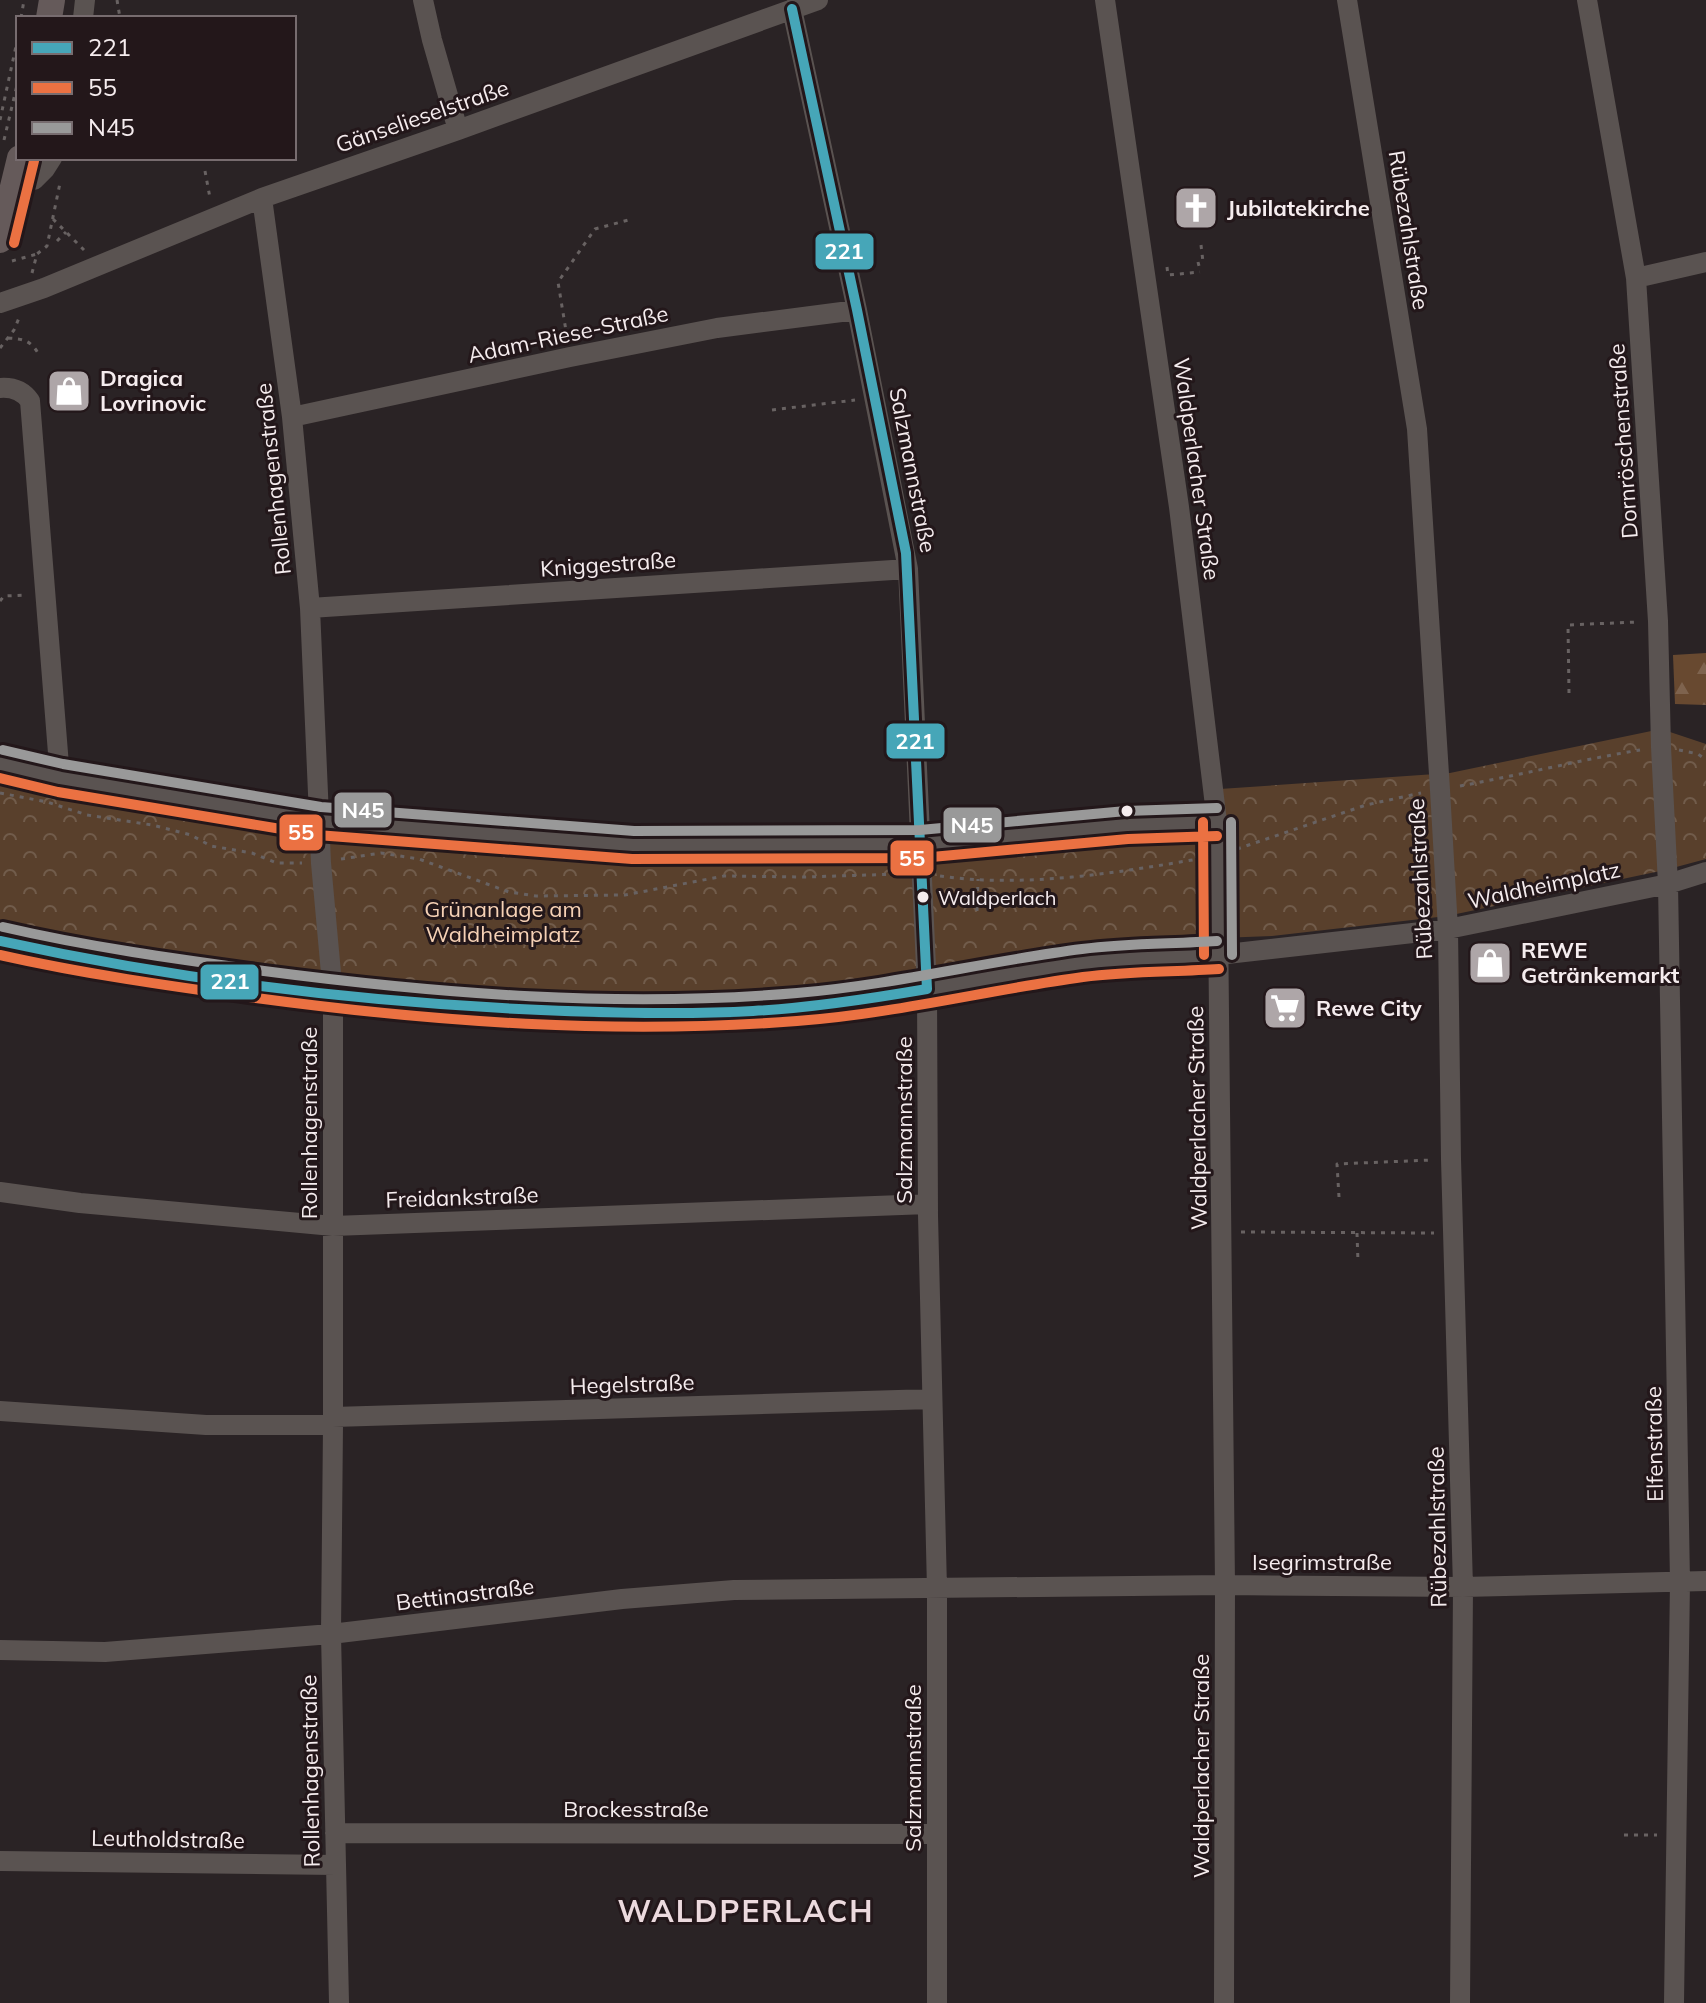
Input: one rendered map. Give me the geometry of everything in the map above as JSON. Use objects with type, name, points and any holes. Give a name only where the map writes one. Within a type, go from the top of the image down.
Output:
[{"type":"main road","points":[[6,251],[13,160]]},
{"type":"street","points":[[423,0],[458,130]]},
{"type":"street","name":"Gänselieselstraße","points":[[0,303],[44,288],[262,198],[818,0]]},
{"type":"street","name":"Waldperlacher Straße","points":[[1105,0],[1179,507],[1217,822],[1225,1585],[1224,2003]]},
{"type":"street","name":"Rübezahlstraße","points":[[1347,0],[1417,429],[1448,929],[1463,1587],[1460,2003]]},
{"type":"street","name":"Dornröschenstraße","points":[[1587,0],[1636,278],[1658,621],[1668,884]]},
{"type":"street","name":"Salzmannstraße","points":[[792,9],[857,310],[908,569],[927,989],[928,1204],[937,1589],[937,2003]]},
{"type":"street","points":[[13,160],[34,180],[51,160]]},
{"type":"street","name":"Rollenhagenstraße","points":[[262,198],[292,417],[310,608],[319,821],[333,995],[331,1634],[339,2003]]},
{"type":"street","points":[[1636,278],[1706,262]]},
{"type":"street","name":"Adam-Riese-Straße","points":[[292,417],[717,328],[857,310]]},
{"type":"street","points":[[0,388],[17,390],[30,401],[60,778]]},
{"type":"street","name":"Kniggestraße","points":[[310,608],[908,569]]},
{"type":"street","points":[[0,764],[60,778],[319,821],[633,845],[921,844],[1127,825],[1217,822]]},
{"type":"street","name":"Waldheimplatz","points":[[0,941],[184,974],[333,995],[518,1011],[678,1014],[798,1007],[1085,963],[1218,955],[1448,929],[1668,884],[1706,872]]},
{"type":"street","name":"Elfenstraße","points":[[1668,884],[1680,1582],[1674,2003]]},
{"type":"street","name":"Freidankstraße","points":[[0,1192],[80,1203],[333,1226],[928,1204]]},
{"type":"street","name":"Hegelstraße","points":[[0,1411],[206,1425],[932,1399]]},
{"type":"street","name":"Isegrimstraße","points":[[937,1589],[1225,1585],[1463,1587],[1706,1581]]},
{"type":"street","name":"Bettinastraße","points":[[0,1650],[105,1652],[331,1634],[622,1599],[734,1590],[937,1589]]},
{"type":"street","name":"Brockesstraße","points":[[335,1833],[937,1834]]},
{"type":"street","name":"Leutholdstraße","points":[[0,1861],[336,1865]]},
{"type":"path","points":[[0,120],[16,47]]},
{"type":"path","points":[[0,90],[7,91]]},
{"type":"path","points":[[13,160],[16,113]]},
{"type":"path","points":[[205,171],[208,193],[217,216]]},
{"type":"path","points":[[29,280],[37,254],[47,246],[61,178]]},
{"type":"path","points":[[53,219],[99,265]]},
{"type":"path","points":[[570,357],[558,282],[595,229],[632,219]]},
{"type":"path","points":[[57,241],[66,232]]},
{"type":"path","points":[[1167,267],[1168,275],[1200,271],[1201,245]]},
{"type":"path","points":[[6,251],[37,254]]},
{"type":"path","points":[[0,348],[14,330],[20,314]]},
{"type":"path","points":[[7,338],[25,339],[38,353]]},
{"type":"path","points":[[772,410],[875,397]]},
{"type":"path","points":[[0,601],[4,596],[35,594]]},
{"type":"path","points":[[1569,693],[1568,625],[1658,621]]},
{"type":"path","points":[[977,911],[978,879]]},
{"type":"path","points":[[1339,1197],[1337,1164],[1437,1160]]},
{"type":"path","points":[[1222,1232],[1453,1233]]},
{"type":"path","points":[[1357,1233],[1358,1262]]},
{"type":"path","points":[[1624,1835],[1639,1834]]},
{"type":"green space","points":[[1706,653],[1706,705],[1675,704],[1673,655]]},
{"type":"green space","name":"Grünanlage am Waldheimplatz","points":[[1661,729],[1706,744],[1706,859],[1447,916],[1272,936],[1219,938],[1083,952],[796,996],[676,1001],[514,999],[347,985],[189,964],[0,930],[0,777],[298,829],[631,855],[947,853],[1223,834],[1220,789],[1450,773]]},
{"type":"transit line","name":"221","points":[[792,9],[906,553],[927,989]]},
{"type":"transit line","name":"55","points":[[14,243],[34,161]]},
{"type":"transit line","name":"N45","points":[[3,750],[63,764],[321,807],[634,831],[920,830],[1126,811],[1217,808]]},
{"type":"transit line","name":"55","points":[[0,778],[58,792],[317,835],[632,859],[921,858],[1128,839],[1217,836]]},
{"type":"transit line","name":"55","points":[[1203,822],[1204,955]]},
{"type":"transit line","name":"N45","points":[[1231,822],[1232,955]]},
{"type":"transit line","name":"N45","points":[[3,927],[133,952],[330,979],[463,992],[597,999],[797,993],[1082,949],[1217,941]]},
{"type":"transit line","name":"221","points":[[0,941],[134,967],[269,987],[405,1001],[541,1010],[647,1013],[753,1011],[840,1003],[927,989]]},
{"type":"transit line","name":"55","points":[[0,955],[127,979],[391,1014],[526,1024],[661,1027],[833,1018],[1083,977],[1219,969]]},
{"type":"place","name":"Jubilatekirche","points":[[1196,208]]},
{"type":"place","name":"Dragica Lovrinovic","points":[[69,391]]},
{"type":"place","name":"Waldperlach","points":[[923,897]]},
{"type":"place","name":"REWE Getränkemarkt","points":[[1490,963]]},
{"type":"place","name":"Rewe City","points":[[1285,1008]]},
{"type":"district","name":"WALDPERLACH","points":[[746,1912]]}]
